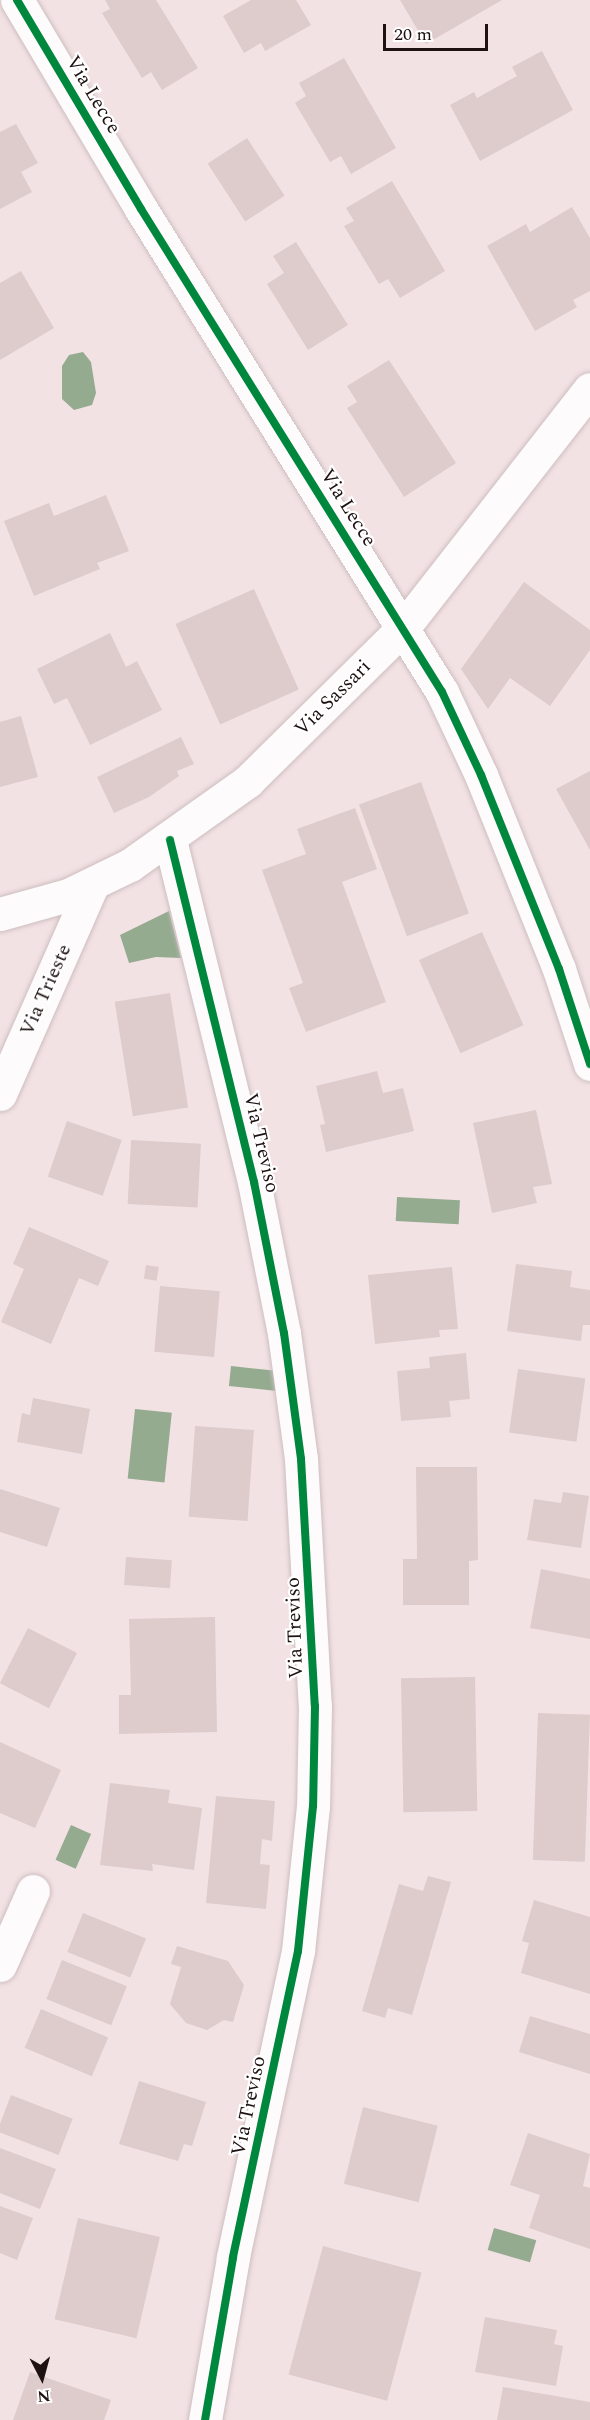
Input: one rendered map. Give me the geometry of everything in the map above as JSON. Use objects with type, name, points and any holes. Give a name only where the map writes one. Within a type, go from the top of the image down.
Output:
[{"type":"street","name":"Via Lecce","points":[[17,0],[141,209],[442,692],[481,775],[559,969],[590,1064]]},
{"type":"street","name":"Via Sassari","points":[[0,914],[92,885],[170,840],[248,781],[403,628],[590,389]]},
{"type":"street","name":"Via Treviso","points":[[170,840],[254,1182],[284,1333],[302,1470],[315,1706],[313,1806],[298,1950],[230,2269],[205,2420]]},
{"type":"street","name":"Via Trieste","points":[[0,1094],[92,885]]},
{"type":"street","points":[[0,1965],[33,1891]]},
{"type":"shaded area","points":[[83,352],[91,362],[96,393],[92,405],[74,410],[62,399],[62,366],[69,355]]},
{"type":"shaded area","points":[[169,911],[181,958],[156,957],[129,963],[120,935]]},
{"type":"shaded area","points":[[397,1197],[460,1200],[459,1224],[396,1221]]},
{"type":"shaded area","points":[[231,1366],[286,1372],[284,1392],[229,1386]]},
{"type":"shaded area","points":[[135,1409],[172,1413],[164,1482],[128,1479]]},
{"type":"shaded area","points":[[71,1825],[91,1834],[76,1869],[56,1860]]},
{"type":"shaded area","points":[[494,2228],[536,2240],[530,2262],[488,2250]]},
{"type":"building","points":[[105,0],[156,0],[198,68],[162,90],[151,72],[142,78],[102,13],[110,9]]},
{"type":"building","points":[[251,0],[296,0],[311,25],[265,51],[261,43],[244,53],[223,16]]},
{"type":"building","points":[[400,0],[502,0],[426,44]]},
{"type":"building","points":[[542,51],[573,110],[480,161],[450,105],[474,92],[477,98],[517,76],[512,67]]},
{"type":"building","points":[[344,58],[396,148],[351,174],[341,156],[330,162],[295,103],[306,96],[299,83]]},
{"type":"building","points":[[16,124],[38,163],[21,172],[32,192],[0,209],[0,132]]},
{"type":"building","points":[[247,138],[285,196],[245,221],[208,164]]},
{"type":"building","points":[[392,181],[445,271],[400,298],[388,279],[379,284],[344,226],[354,221],[346,208]]},
{"type":"building","points":[[572,207],[590,238],[590,291],[573,300],[577,307],[535,331],[487,246],[526,224],[530,232]]},
{"type":"building","points":[[296,242],[348,325],[308,350],[267,284],[284,273],[273,256]]},
{"type":"building","points":[[21,271],[54,328],[0,360],[0,283]]},
{"type":"building","points":[[389,360],[456,463],[404,497],[347,408],[357,402],[347,386]]},
{"type":"building","points":[[106,495],[129,551],[97,563],[100,569],[34,596],[4,521],[49,503],[54,516]]},
{"type":"building","points":[[524,582],[590,630],[590,650],[550,706],[510,678],[488,709],[461,669]]},
{"type":"building","points":[[254,589],[299,689],[220,724],[175,624]]},
{"type":"building","points":[[110,633],[126,667],[137,661],[162,710],[90,745],[67,698],[54,704],[37,669]]},
{"type":"building","points":[[21,716],[38,777],[0,787],[0,722]]},
{"type":"building","points":[[181,737],[194,764],[177,771],[179,776],[149,797],[114,813],[97,777]]},
{"type":"building","points":[[590,771],[590,850],[556,789]]},
{"type":"building","points":[[421,782],[469,914],[407,936],[359,805]]},
{"type":"building","points":[[355,808],[377,869],[342,882],[386,1002],[306,1032],[289,988],[303,983],[262,870],[306,854],[297,829]]},
{"type":"building","points":[[482,932],[523,1025],[460,1053],[419,960]]},
{"type":"building","points":[[170,993],[188,1108],[133,1116],[115,1002]]},
{"type":"building","points":[[377,1071],[383,1093],[403,1088],[414,1131],[326,1152],[320,1125],[325,1124],[316,1086]]},
{"type":"building","points":[[536,1110],[552,1184],[533,1187],[537,1203],[492,1213],[473,1123]]},
{"type":"building","points":[[67,1121],[122,1140],[103,1196],[48,1177]]},
{"type":"building","points":[[131,1140],[201,1144],[198,1208],[128,1204]]},
{"type":"building","points":[[29,1227],[109,1261],[98,1286],[79,1278],[51,1344],[1,1322],[24,1269],[13,1264]]},
{"type":"building","points":[[516,1264],[572,1271],[570,1287],[590,1290],[590,1325],[583,1325],[581,1341],[507,1331]]},
{"type":"building","points":[[146,1265],[159,1267],[157,1281],[144,1279]]},
{"type":"building","points":[[452,1267],[458,1329],[439,1330],[440,1337],[375,1344],[368,1275]]},
{"type":"building","points":[[160,1286],[220,1291],[214,1357],[154,1352]]},
{"type":"building","points":[[466,1353],[470,1399],[449,1401],[451,1417],[401,1421],[397,1371],[430,1368],[429,1357]]},
{"type":"building","points":[[518,1369],[585,1378],[576,1442],[509,1432]]},
{"type":"building","points":[[33,1398],[90,1409],[82,1454],[17,1442],[22,1413],[30,1415]]},
{"type":"building","points":[[195,1426],[254,1430],[248,1521],[189,1517]]},
{"type":"building","points":[[416,1467],[477,1467],[478,1560],[469,1561],[469,1605],[403,1605],[403,1559],[417,1559]]},
{"type":"building","points":[[0,1489],[60,1508],[47,1547],[0,1532]]},
{"type":"building","points":[[563,1492],[589,1496],[581,1548],[527,1540],[534,1499],[561,1503]]},
{"type":"building","points":[[126,1557],[172,1560],[170,1588],[124,1585]]},
{"type":"building","points":[[541,1569],[590,1579],[590,1639],[530,1628]]},
{"type":"building","points":[[215,1617],[217,1732],[119,1734],[119,1695],[131,1695],[129,1619]]},
{"type":"building","points":[[28,1628],[77,1653],[49,1708],[0,1683]]},
{"type":"building","points":[[475,1677],[477,1811],[403,1812],[401,1678]]},
{"type":"building","points":[[538,1713],[590,1715],[585,1862],[533,1860]]},
{"type":"building","points":[[0,1742],[61,1770],[35,1828],[0,1813]]},
{"type":"building","points":[[110,1783],[170,1790],[168,1803],[202,1808],[194,1870],[152,1864],[153,1871],[100,1865]]},
{"type":"building","points":[[216,1796],[275,1801],[272,1841],[262,1839],[260,1864],[270,1865],[266,1909],[206,1903]]},
{"type":"building","points":[[428,1876],[451,1882],[412,2015],[388,2008],[385,2018],[362,2011],[399,1884],[423,1891]]},
{"type":"building","points":[[534,1900],[590,1917],[590,1994],[521,1973],[529,1943],[522,1941]]},
{"type":"building","points":[[83,1913],[146,1938],[130,1977],[67,1952]]},
{"type":"building","points":[[177,1946],[228,1961],[244,1985],[233,2022],[224,2020],[207,2030],[186,2023],[170,2004],[181,1967],[171,1964]]},
{"type":"building","points":[[62,1960],[127,1986],[111,2025],[46,1999]]},
{"type":"building","points":[[41,2009],[108,2038],[92,2076],[25,2048]]},
{"type":"building","points":[[530,2016],[590,2034],[590,2074],[519,2052]]},
{"type":"building","points":[[139,2081],[206,2102],[192,2146],[184,2144],[178,2161],[119,2144]]},
{"type":"building","points":[[11,2095],[73,2119],[59,2155],[0,2133],[0,2124]]},
{"type":"building","points":[[363,2107],[438,2126],[419,2202],[344,2184]]},
{"type":"building","points":[[528,2133],[590,2154],[583,2186],[590,2188],[590,2249],[529,2228],[540,2195],[510,2185]]},
{"type":"building","points":[[0,2148],[56,2169],[40,2209],[0,2193]]},
{"type":"building","points":[[0,2206],[33,2218],[17,2260],[0,2253]]},
{"type":"building","points":[[78,2218],[160,2237],[136,2338],[55,2319]]},
{"type":"building","points":[[323,2246],[422,2272],[387,2401],[289,2374]]},
{"type":"building","points":[[485,2317],[557,2330],[554,2344],[563,2346],[556,2386],[475,2372]]},
{"type":"building","points":[[30,2372],[111,2400],[104,2420],[13,2420]]},
{"type":"building","points":[[503,2387],[590,2402],[590,2420],[497,2420]]},
{"type":"cycle path","points":[[17,0],[141,209],[442,692],[481,775],[559,969],[590,1064]]},
{"type":"cycle path","points":[[170,840],[254,1182],[284,1333],[301,1459],[315,1706],[313,1806],[298,1951],[233,2258],[205,2420]]}]
